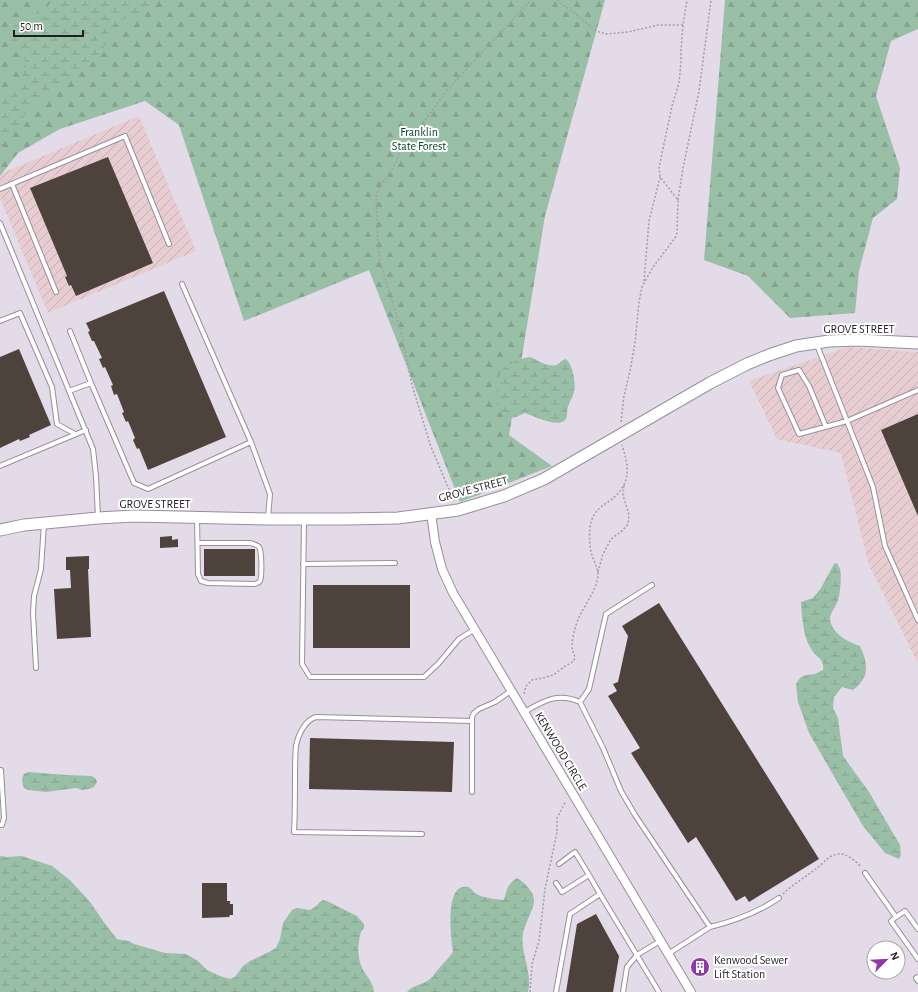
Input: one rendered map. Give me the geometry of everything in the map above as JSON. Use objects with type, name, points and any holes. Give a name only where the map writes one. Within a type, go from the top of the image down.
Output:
[{"type":"main road","name":"GROVE STREET","points":[[0,530],[24,525],[134,516],[346,519],[398,518],[458,510],[504,496],[555,473],[710,382],[774,353],[796,346],[828,341],[858,340],[918,342]]},
{"type":"street","name":"KENWOOD CIRCLE","points":[[431,514],[435,542],[442,569],[453,593],[691,992]]},
{"type":"lane","points":[[0,189],[125,136],[169,244]]},
{"type":"lane","points":[[12,184],[56,292]]},
{"type":"lane","points":[[0,223],[93,449],[98,518]]},
{"type":"lane","points":[[182,284],[251,442],[270,494],[268,519]]},
{"type":"lane","points":[[0,321],[20,313],[52,387],[57,424],[75,434]]},
{"type":"lane","points":[[70,331],[134,483],[148,489],[251,442]]},
{"type":"lane","points":[[817,342],[873,487],[885,546],[918,620]]},
{"type":"lane","points":[[826,427],[809,386],[799,370],[782,375],[778,388],[799,434],[826,427],[847,421],[918,390]]},
{"type":"lane","points":[[69,391],[91,382]]},
{"type":"lane","points":[[0,466],[86,430]]},
{"type":"lane","points":[[197,518],[198,574],[201,581],[208,583],[254,584],[260,581],[260,551],[257,545],[250,543],[198,543]]},
{"type":"lane","points":[[304,518],[302,664],[310,677],[424,677],[438,664],[459,638],[475,629]]},
{"type":"lane","points":[[36,668],[32,613],[34,596],[41,569],[44,523]]},
{"type":"lane","points":[[303,564],[395,564]]},
{"type":"lane","points":[[580,702],[589,689],[606,614],[652,586]]},
{"type":"lane","points":[[472,792],[472,717],[474,713],[495,702],[511,691]]},
{"type":"lane","points":[[522,709],[552,698],[568,698],[580,702],[603,748],[621,791],[710,927]]},
{"type":"lane","points":[[422,834],[294,832],[296,754],[299,737],[302,730],[312,718],[316,717],[472,721]]},
{"type":"lane","points":[[0,770],[4,818],[2,825],[0,826]]},
{"type":"lane","points":[[559,864],[575,852],[659,992]]},
{"type":"lane","points":[[865,873],[896,917]]},
{"type":"lane","points":[[556,883],[562,892],[589,875]]},
{"type":"lane","points":[[556,992],[570,914],[600,894]]},
{"type":"lane","points":[[668,954],[710,927],[748,915],[779,898]]},
{"type":"lane","points":[[918,929],[905,911],[891,921],[918,959]]},
{"type":"lane","points":[[623,992],[627,967],[637,956],[660,941]]},
{"type":"lane","points":[[918,977],[916,978],[918,981]]},
{"type":"path","points":[[458,510],[431,447],[412,385],[400,327],[378,246],[376,197],[379,187],[390,175],[401,152],[449,88],[531,0]]},
{"type":"path","points":[[558,0],[558,2],[572,11],[596,31],[606,34],[628,32],[658,25],[683,25]]},
{"type":"path","points":[[644,284],[649,221],[660,177],[660,159],[679,82],[683,25],[687,0]]},
{"type":"path","points":[[522,709],[525,690],[528,683],[532,680],[553,675],[574,661],[576,655],[572,650],[572,645],[576,624],[595,587],[603,554],[611,539],[628,524],[628,511],[623,495],[628,465],[619,436],[624,396],[635,344],[642,288],[653,267],[677,233],[678,200],[699,91],[711,0]]},
{"type":"path","points":[[660,177],[678,200]]},
{"type":"path","points":[[598,572],[591,553],[590,524],[597,510],[616,495],[624,484]]},
{"type":"path","points":[[530,992],[532,964],[539,941],[545,888],[557,832],[557,818],[572,792]]},
{"type":"path","points":[[779,898],[833,855],[842,854],[852,859],[858,863],[865,873]]},
{"type":"shaded area","points":[[139,116],[196,251],[48,313],[0,198],[0,174]]},
{"type":"shaded area","points":[[848,347],[918,352],[918,663],[869,565],[841,453],[777,439],[749,381]]},
{"type":"green space","name":"Franklin State Forest","points":[[0,0],[605,0],[545,216],[509,435],[552,466],[460,502],[369,270],[244,321],[179,125],[145,101],[60,129],[18,153],[0,176]]},
{"type":"green space","points":[[52,0],[156,0],[146,10],[135,16],[123,19],[113,27],[105,46],[95,59],[79,72],[64,81],[43,101],[27,112],[12,135],[0,148],[0,106],[6,96],[17,85],[25,70],[25,59],[11,41],[9,29],[39,13],[49,5]]},
{"type":"green space","points":[[725,0],[918,0],[918,29],[891,41],[876,96],[900,168],[897,199],[873,218],[859,271],[855,313],[790,318],[748,276],[704,260]]},
{"type":"green space","points":[[530,357],[544,364],[551,365],[558,364],[566,359],[570,365],[575,388],[567,409],[566,420],[560,423],[555,423],[525,413],[510,418],[505,417],[499,410],[497,396],[498,382],[502,370],[511,363]]},
{"type":"green space","points":[[837,563],[841,572],[840,586],[838,600],[830,617],[831,623],[833,628],[840,636],[860,646],[866,664],[865,675],[859,685],[853,690],[842,687],[834,697],[833,708],[838,718],[843,756],[869,792],[900,845],[901,855],[899,859],[885,853],[863,826],[809,733],[798,702],[796,684],[800,678],[823,670],[823,663],[813,652],[806,638],[803,626],[801,602],[813,598],[821,588],[834,564]]},
{"type":"green space","points":[[28,772],[92,776],[97,782],[94,787],[82,790],[76,788],[46,792],[28,790],[23,787],[22,779],[24,774]]},
{"type":"green space","points":[[0,856],[22,856],[52,866],[70,880],[90,902],[117,939],[129,941],[134,944],[165,953],[186,954],[198,961],[207,970],[230,979],[235,977],[243,966],[250,961],[276,948],[280,939],[283,923],[292,910],[297,908],[310,910],[323,900],[329,902],[357,916],[364,924],[358,949],[359,956],[363,970],[371,983],[374,992],[0,992]]},
{"type":"green space","points":[[517,878],[528,887],[534,899],[533,907],[523,934],[523,948],[529,978],[528,992],[407,992],[431,978],[453,952],[450,925],[452,903],[455,894],[460,888],[468,887],[478,895],[504,900],[509,885]]},
{"type":"building","points":[[108,157],[153,263],[76,296],[65,277],[67,276],[30,188]]},
{"type":"building","points":[[164,291],[226,437],[148,470],[139,448],[137,449],[133,440],[135,438],[128,421],[126,422],[122,413],[124,412],[117,394],[114,395],[111,386],[113,385],[105,367],[103,368],[99,359],[102,358],[94,341],[92,341],[88,332],[90,331],[86,323]]},
{"type":"building","points":[[19,349],[51,425],[29,435],[30,437],[20,441],[19,439],[0,448],[0,357]]},
{"type":"building","points":[[918,414],[918,516],[881,430]]},
{"type":"building","points":[[172,536],[172,540],[178,539],[178,547],[160,548],[160,537]]},
{"type":"building","points":[[204,549],[255,549],[255,576],[204,576]]},
{"type":"building","points":[[89,556],[88,569],[91,637],[57,639],[54,589],[71,588],[70,570],[66,570],[66,557]]},
{"type":"building","points":[[313,585],[410,585],[410,648],[313,648]]},
{"type":"building","points":[[659,603],[819,859],[749,902],[745,896],[736,901],[696,837],[688,843],[631,753],[640,748],[608,696],[617,691],[613,684],[618,682],[628,636],[622,626]]},
{"type":"building","points":[[310,738],[454,742],[452,792],[309,789]]},
{"type":"building","points":[[202,883],[227,883],[227,901],[230,901],[230,904],[233,904],[233,915],[230,915],[229,917],[202,918]]},
{"type":"building","points":[[596,914],[619,956],[613,992],[566,992],[577,924]]},
{"type":"building","name":"Kenwood Sewer Lift Station","points":[[701,960],[708,972],[700,977],[693,964]]},
{"type":"place","name":"Kenwood Sewer Lift Station","points":[[700,967]]}]
